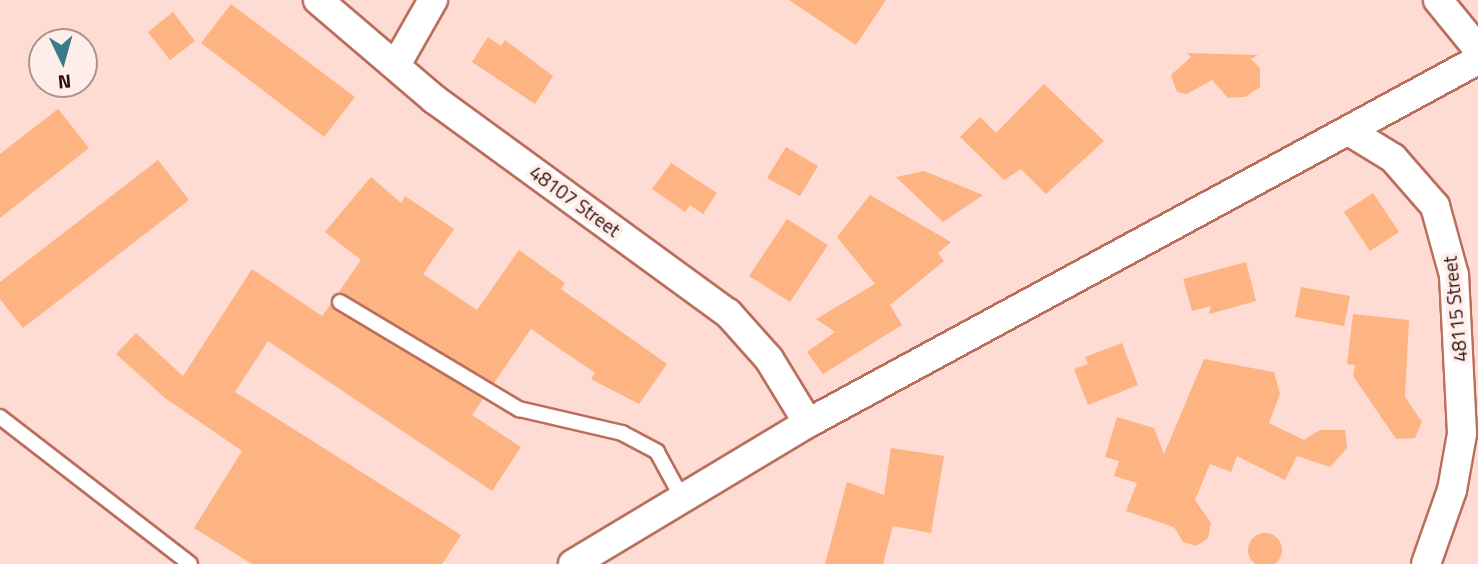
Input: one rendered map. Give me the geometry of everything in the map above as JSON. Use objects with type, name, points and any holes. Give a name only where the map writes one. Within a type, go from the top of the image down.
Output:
[{"type":"street","name":"48107 Street","points":[[318,0],[396,65],[728,313],[769,359],[808,423]]},
{"type":"street","points":[[396,65],[433,0]]},
{"type":"street","points":[[1438,0],[1478,49]]},
{"type":"street","points":[[573,564],[681,496],[808,423],[1352,132],[1478,60]]},
{"type":"street","name":"48115 Street","points":[[1352,132],[1393,158],[1429,198],[1454,275],[1462,434],[1452,489],[1426,564]]},
{"type":"lane","points":[[340,302],[519,409],[622,433],[657,452],[681,496]]},
{"type":"lane","points":[[0,417],[190,564]]},
{"type":"building","points":[[789,0],[886,0],[856,45]]},
{"type":"building","points":[[231,4],[355,97],[324,137],[201,43]]},
{"type":"building","points":[[173,12],[195,41],[170,60],[148,32]]},
{"type":"building","points":[[488,37],[501,46],[505,40],[553,76],[535,104],[472,62]]},
{"type":"building","points":[[1187,53],[1258,55],[1251,59],[1260,68],[1260,87],[1245,97],[1228,98],[1212,80],[1187,94],[1177,92],[1171,75],[1191,57]]},
{"type":"building","points":[[1044,84],[1104,141],[1046,194],[1021,169],[1004,180],[960,137],[980,117],[996,133]]},
{"type":"building","points":[[58,109],[89,148],[0,218],[0,154]]},
{"type":"building","points":[[786,147],[818,166],[800,196],[767,178]]},
{"type":"building","points":[[158,160],[189,200],[23,328],[0,299],[0,282]]},
{"type":"building","points":[[671,163],[717,193],[703,214],[690,205],[685,212],[652,189]]},
{"type":"building","points":[[924,171],[983,195],[943,222],[896,177]]},
{"type":"building","points":[[371,177],[401,203],[405,196],[454,229],[423,274],[477,310],[519,250],[565,283],[561,289],[667,364],[639,404],[591,379],[595,373],[531,329],[494,383],[338,293],[361,260],[325,232]]},
{"type":"building","points":[[1373,193],[1399,232],[1370,251],[1344,212]]},
{"type":"building","points":[[870,195],[951,242],[938,253],[944,261],[890,305],[902,325],[823,374],[807,352],[835,332],[816,319],[875,284],[837,237]]},
{"type":"building","points":[[787,219],[828,245],[790,302],[749,276]]},
{"type":"building","points":[[1246,262],[1256,301],[1209,314],[1211,306],[1192,311],[1183,279]]},
{"type":"building","points":[[252,269],[322,316],[331,304],[483,399],[472,415],[521,447],[492,491],[268,341],[235,392],[461,535],[442,564],[252,564],[194,528],[242,451],[165,398],[116,354],[136,333],[183,376]]},
{"type":"building","points":[[1301,287],[1350,296],[1344,326],[1295,317]]},
{"type":"building","points":[[1353,314],[1409,320],[1405,397],[1422,422],[1415,438],[1396,439],[1353,376],[1355,365],[1347,364]]},
{"type":"building","points":[[1122,343],[1138,385],[1088,405],[1074,369],[1088,364],[1085,357]]},
{"type":"building","points":[[1204,359],[1274,372],[1280,394],[1269,423],[1304,440],[1320,430],[1345,430],[1347,448],[1330,467],[1297,456],[1285,480],[1237,456],[1231,472],[1210,464],[1195,500],[1211,523],[1208,538],[1196,546],[1183,542],[1174,527],[1126,511],[1137,483],[1114,476],[1119,461],[1105,457],[1117,417],[1154,428],[1164,454]]},
{"type":"building","points":[[891,448],[944,456],[931,533],[893,526],[883,564],[825,564],[847,482],[884,495]]},
{"type":"building","points":[[1265,533],[1277,538],[1282,550],[1277,562],[1265,567],[1253,562],[1248,550],[1253,538]]}]
